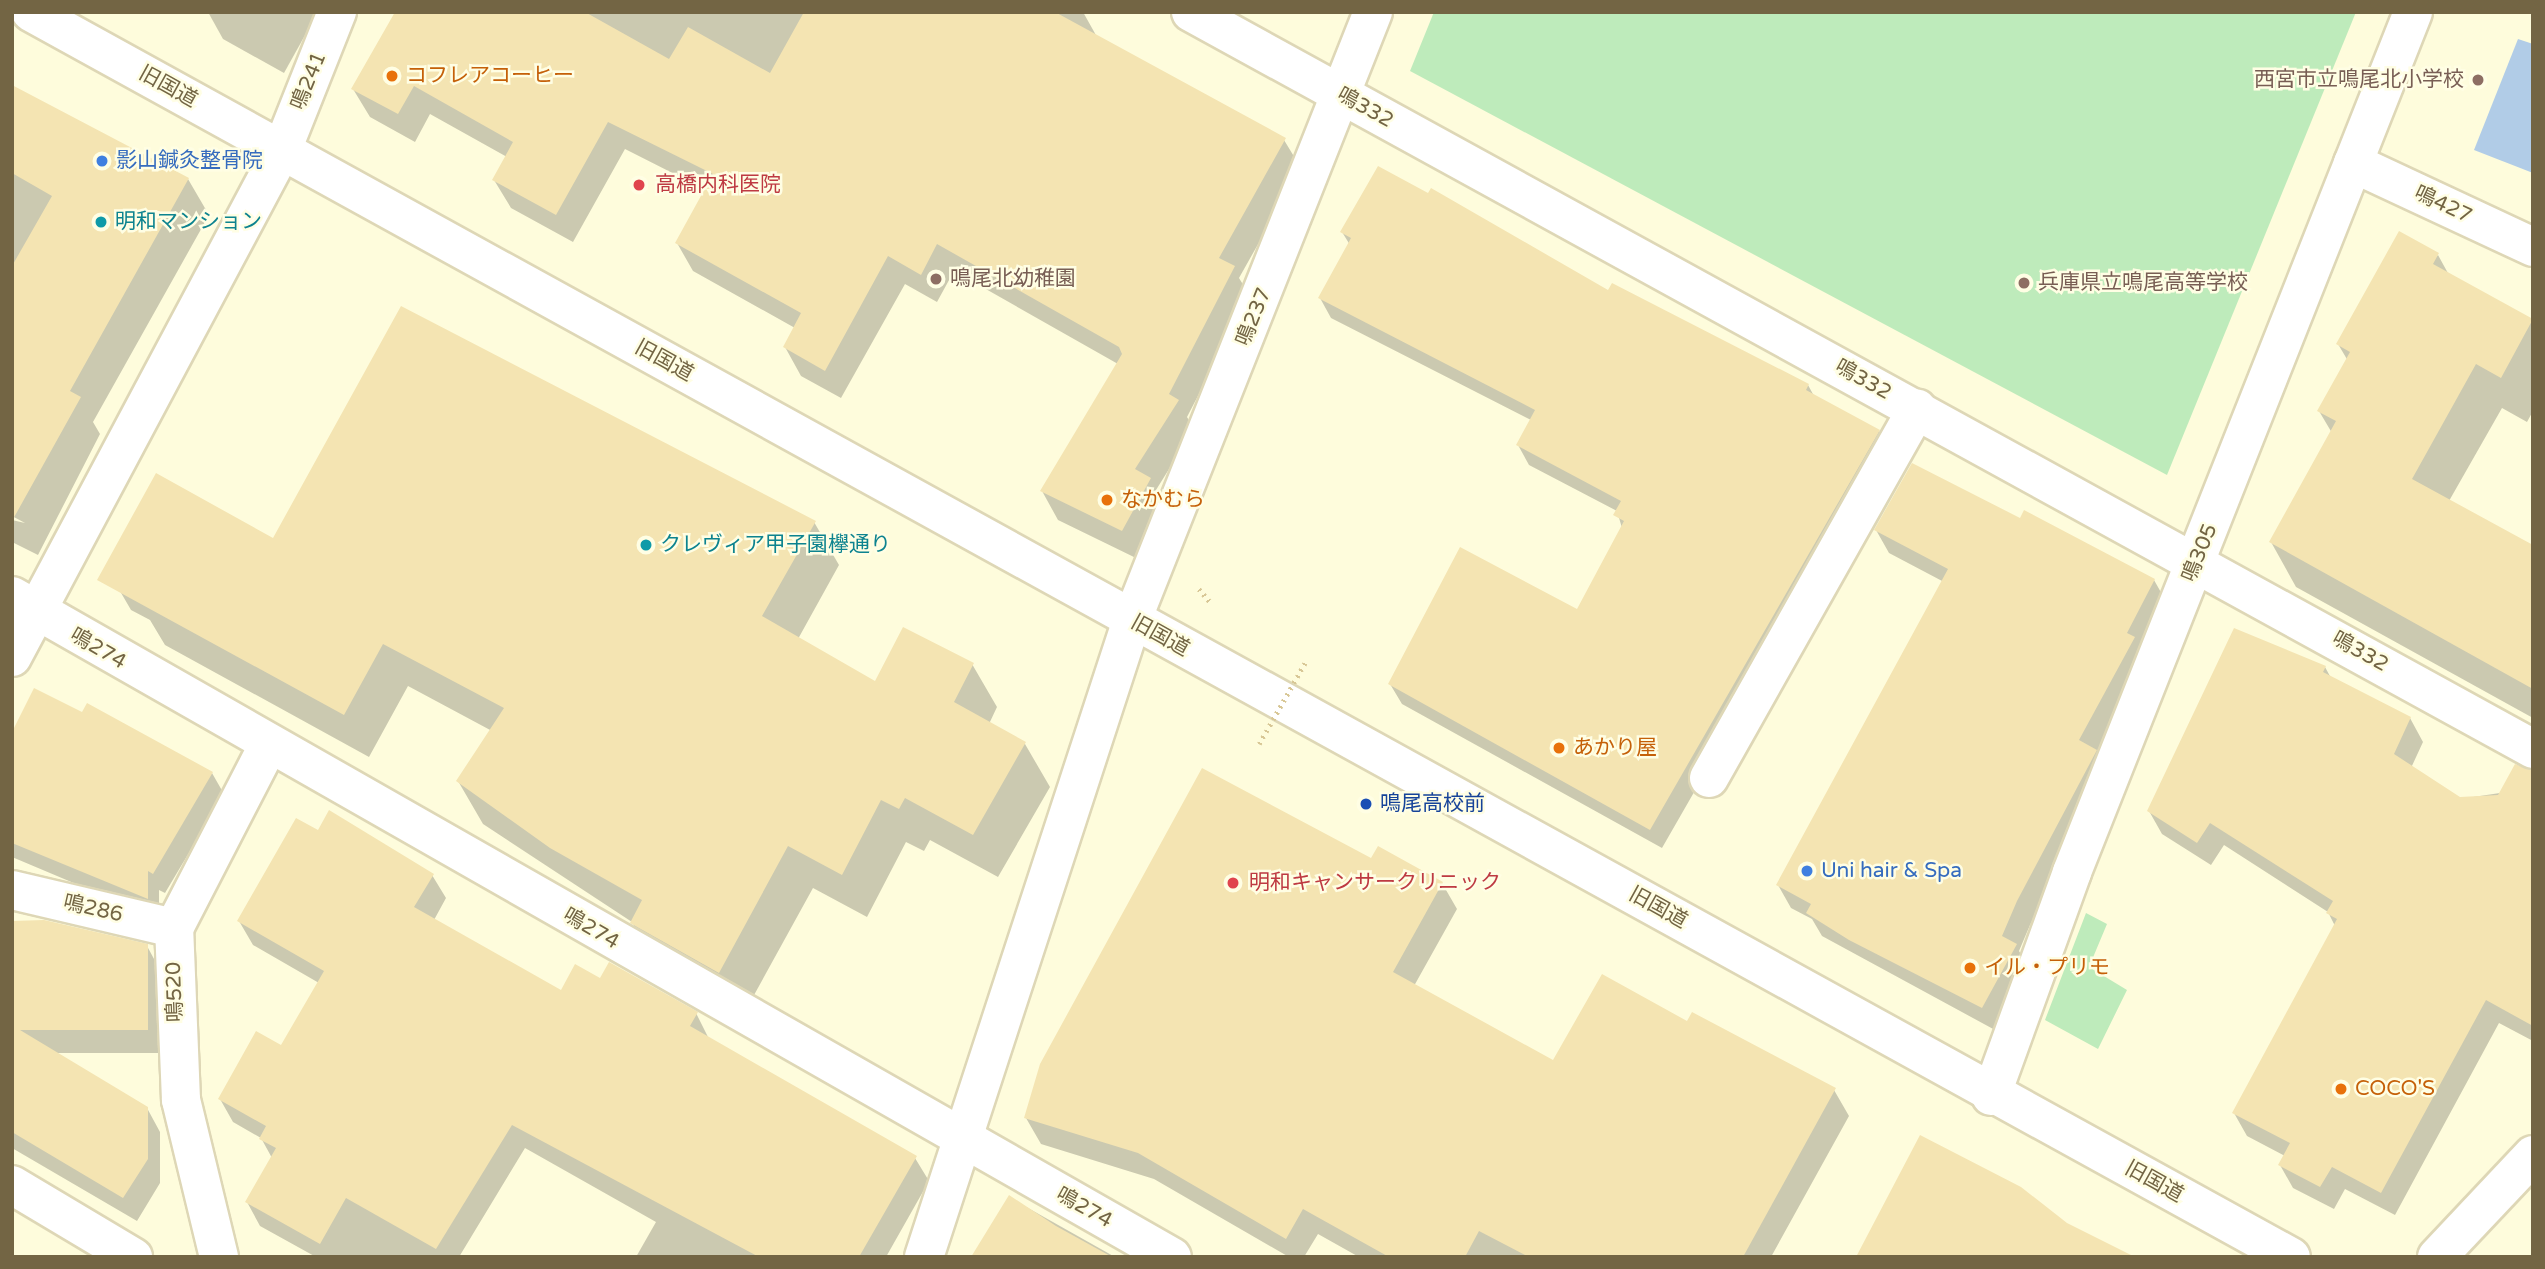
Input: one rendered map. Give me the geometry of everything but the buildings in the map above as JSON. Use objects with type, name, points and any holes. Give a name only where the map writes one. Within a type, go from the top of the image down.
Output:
[{"type":"street","name":"旧国道","points":[[32,12],[1991,1096],[2291,1257]]},
{"type":"street","name":"鳴241","points":[[12,657],[23,604],[282,150],[337,12]]},
{"type":"street","name":"鳴332","points":[[1191,12],[2197,561],[2533,749]]},
{"type":"street","name":"鳴237","points":[[924,1257],[1132,620],[1373,12]]},
{"type":"street","name":"鳴305","points":[[1991,1096],[2197,561],[2413,12]]},
{"type":"street","name":"鳴427","points":[[2353,163],[2533,247]]},
{"type":"street","points":[[1709,778],[1917,409]]},
{"type":"street","name":"鳴274","points":[[23,604],[963,1141],[1172,1257]]},
{"type":"street","name":"鳴520","points":[[219,1257],[181,1100],[174,928],[268,746]]},
{"type":"street","name":"鳴286","points":[[12,891],[174,928]]},
{"type":"street","points":[[2437,1257],[2533,1155]]},
{"type":"street","points":[[12,1185],[133,1257]]},
{"type":"path","points":[[1259,744],[1306,661]]},
{"type":"green space","name":"兵庫県立鳴尾高等学校","points":[[1434,12],[2356,12],[2167,475],[1410,71]]},
{"type":"green space","points":[[2086,913],[2107,924],[2089,967],[2127,990],[2098,1049],[2045,1020]]},
{"type":"water","points":[[2518,39],[2533,44],[2533,173],[2474,150]]},
{"type":"place","name":"コフレアコーヒー","points":[[392,76]]},
{"type":"place","name":"西宮市立鳴尾北小学校","points":[[2478,80]]},
{"type":"place","name":"影山鍼灸整骨院","points":[[102,161]]},
{"type":"place","name":"高橋内科医院","points":[[639,185]]},
{"type":"place","name":"明和マンション","points":[[101,222]]},
{"type":"place","name":"鳴尾北幼稚園","points":[[936,279]]},
{"type":"place","name":"兵庫県立鳴尾高等学校","points":[[2024,283]]},
{"type":"place","name":"なかむら","points":[[1107,500]]},
{"type":"place","name":"クレヴィア甲子園欅通り","points":[[646,545]]},
{"type":"place","name":"あかり屋","points":[[1559,748]]},
{"type":"place","name":"鳴尾高校前","points":[[1366,804]]},
{"type":"place","name":"Uni hair & Spa","points":[[1807,871]]},
{"type":"place","name":"明和キャンサークリニック","points":[[1233,883]]},
{"type":"place","name":"イル・プリモ","points":[[1970,968]]},
{"type":"place","name":"COCO'S","points":[[2341,1089]]}]
